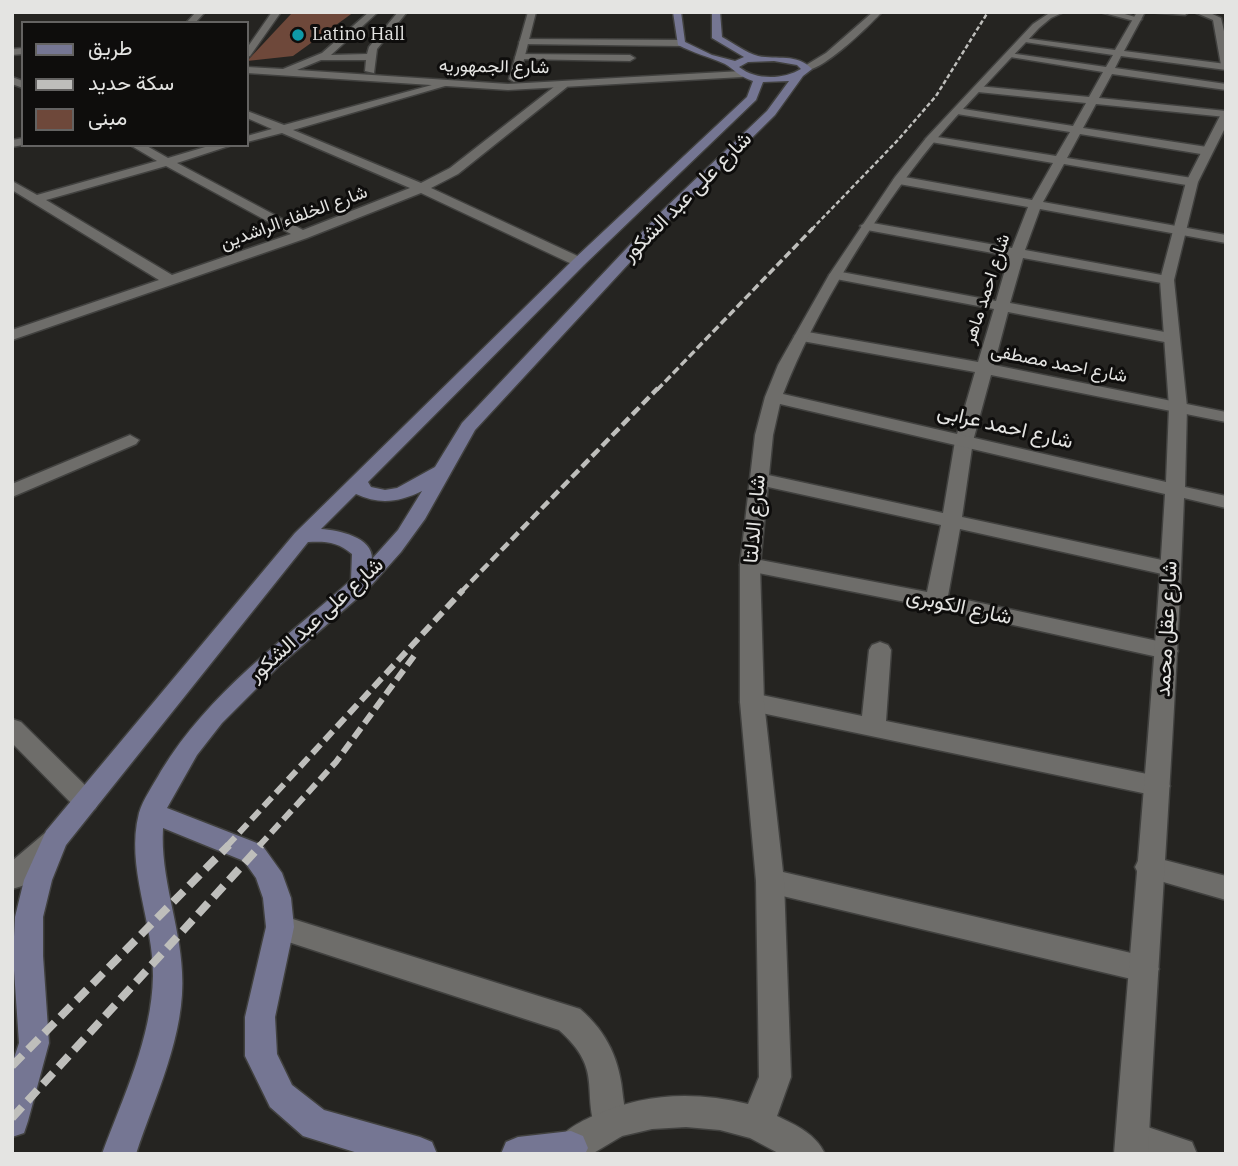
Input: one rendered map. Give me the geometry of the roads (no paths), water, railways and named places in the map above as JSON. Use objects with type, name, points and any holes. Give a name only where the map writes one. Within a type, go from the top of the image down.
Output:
[{"type":"main road","points":[[677,12],[681,43],[709,57],[745,68],[802,73]]},
{"type":"main road","points":[[716,12],[717,38],[745,68]]},
{"type":"main road","points":[[745,68],[793,61],[802,73]]},
{"type":"main road","name":"شارع على عبد الشكور","points":[[12,1121],[34,1043],[29,917],[38,880],[55,839],[302,537],[579,262],[752,98],[745,68]]},
{"type":"main road","name":"شارع على عبد الشكور","points":[[119,1154],[161,1027],[168,976],[150,844],[152,813],[176,766],[199,733],[242,687],[361,584],[395,547],[415,520],[452,451],[482,412],[665,216],[771,113],[802,73]]},
{"type":"main road","points":[[359,482],[363,491],[375,496],[391,497],[407,493],[444,468]]},
{"type":"main road","points":[[302,537],[340,537],[354,543],[362,553],[361,584]]},
{"type":"main road","points":[[152,813],[253,853],[268,873],[277,898],[280,927],[260,1017],[261,1056],[281,1096],[315,1124],[420,1154]]},
{"type":"main road","points":[[518,1154],[568,1151]]},
{"type":"street","points":[[248,53],[277,12]]},
{"type":"street","points":[[248,83],[302,66],[320,57],[374,12]]},
{"type":"street","points":[[370,71],[369,57],[372,49],[403,12]]},
{"type":"street","points":[[514,79],[532,12]]},
{"type":"street","name":"شارع على عبد الشكور","points":[[802,73],[830,55],[878,12]]},
{"type":"street","name":"شارع الدلتا","points":[[755,1123],[768,1101],[775,1077],[770,881],[752,702],[750,565],[764,435],[773,397],[786,365],[836,275],[899,180],[931,139],[1044,19],[1060,12]]},
{"type":"street","points":[[1104,12],[1185,12]]},
{"type":"street","points":[[1023,41],[1226,66],[1222,27],[1217,18],[1198,12]]},
{"type":"street","name":"شارع احمد ماهر","points":[[936,601],[964,441],[1017,253],[1036,204],[1109,70],[1144,14]]},
{"type":"street","points":[[524,42],[681,43]]},
{"type":"street","points":[[1009,56],[1226,87]]},
{"type":"street","points":[[320,57],[369,57]]},
{"type":"street","points":[[520,57],[636,58]]},
{"type":"street","name":"شارع الجمهوريه","points":[[248,62],[514,79],[745,68]]},
{"type":"street","name":"شارع الجمهوريه","points":[[248,71],[508,87],[563,85],[745,68]]},
{"type":"street","points":[[248,139],[447,84]]},
{"type":"street","name":"شارع الخلفاء الراشدين","points":[[12,335],[302,235],[421,188],[454,171],[563,85]]},
{"type":"street","points":[[978,89],[1226,114]]},
{"type":"street","points":[[957,111],[1207,151]]},
{"type":"street","points":[[248,114],[421,188],[579,262]]},
{"type":"street","name":"شارع عقل محمد","points":[[1132,1146],[1149,867],[1167,651],[1175,490],[1178,407],[1167,280],[1192,182],[1226,114]]},
{"type":"street","points":[[931,139],[1192,182]]},
{"type":"street","points":[[140,147],[302,235]]},
{"type":"street","points":[[36,199],[219,147]]},
{"type":"street","points":[[899,180],[1226,239]]},
{"type":"street","points":[[12,185],[171,281]]},
{"type":"street","points":[[867,226],[1167,280]]},
{"type":"street","points":[[836,275],[1170,338]]},
{"type":"street","name":"شارع احمد مصطفى","points":[[802,336],[983,368],[1226,417]]},
{"type":"street","name":"شارع احمد عرابى","points":[[773,397],[1226,502]]},
{"type":"street","points":[[12,491],[130,440]]},
{"type":"street","points":[[759,479],[1171,569]]},
{"type":"street","name":"شارع الكوبرى","points":[[750,565],[936,601],[1167,651]]},
{"type":"street","points":[[873,727],[880,650]]},
{"type":"street","points":[[752,702],[1157,786]]},
{"type":"street","points":[[12,728],[86,802]]},
{"type":"street","points":[[12,878],[55,839]]},
{"type":"street","points":[[1149,867],[1226,888]]},
{"type":"street","points":[[770,881],[1144,969]]},
{"type":"street","points":[[280,927],[569,1019],[588,1036],[602,1056],[610,1124]]},
{"type":"street","points":[[568,1151],[610,1124],[657,1111],[706,1110],[755,1123],[808,1154]]},
{"type":"street","points":[[1132,1146],[1180,1154]]},
{"type":"railway","points":[[812,229],[898,140],[936,96],[988,12]]},
{"type":"railway","points":[[657,390],[813,228]]},
{"type":"railway","points":[[461,592],[658,388]]},
{"type":"railway","points":[[227,846],[463,590]]},
{"type":"railway","points":[[259,846],[336,762],[414,656]]},
{"type":"railway","points":[[12,1066],[229,845]]},
{"type":"railway","points":[[12,1118],[261,845]]},
{"type":"place","name":"Latino Hall","points":[[298,35]]}]
